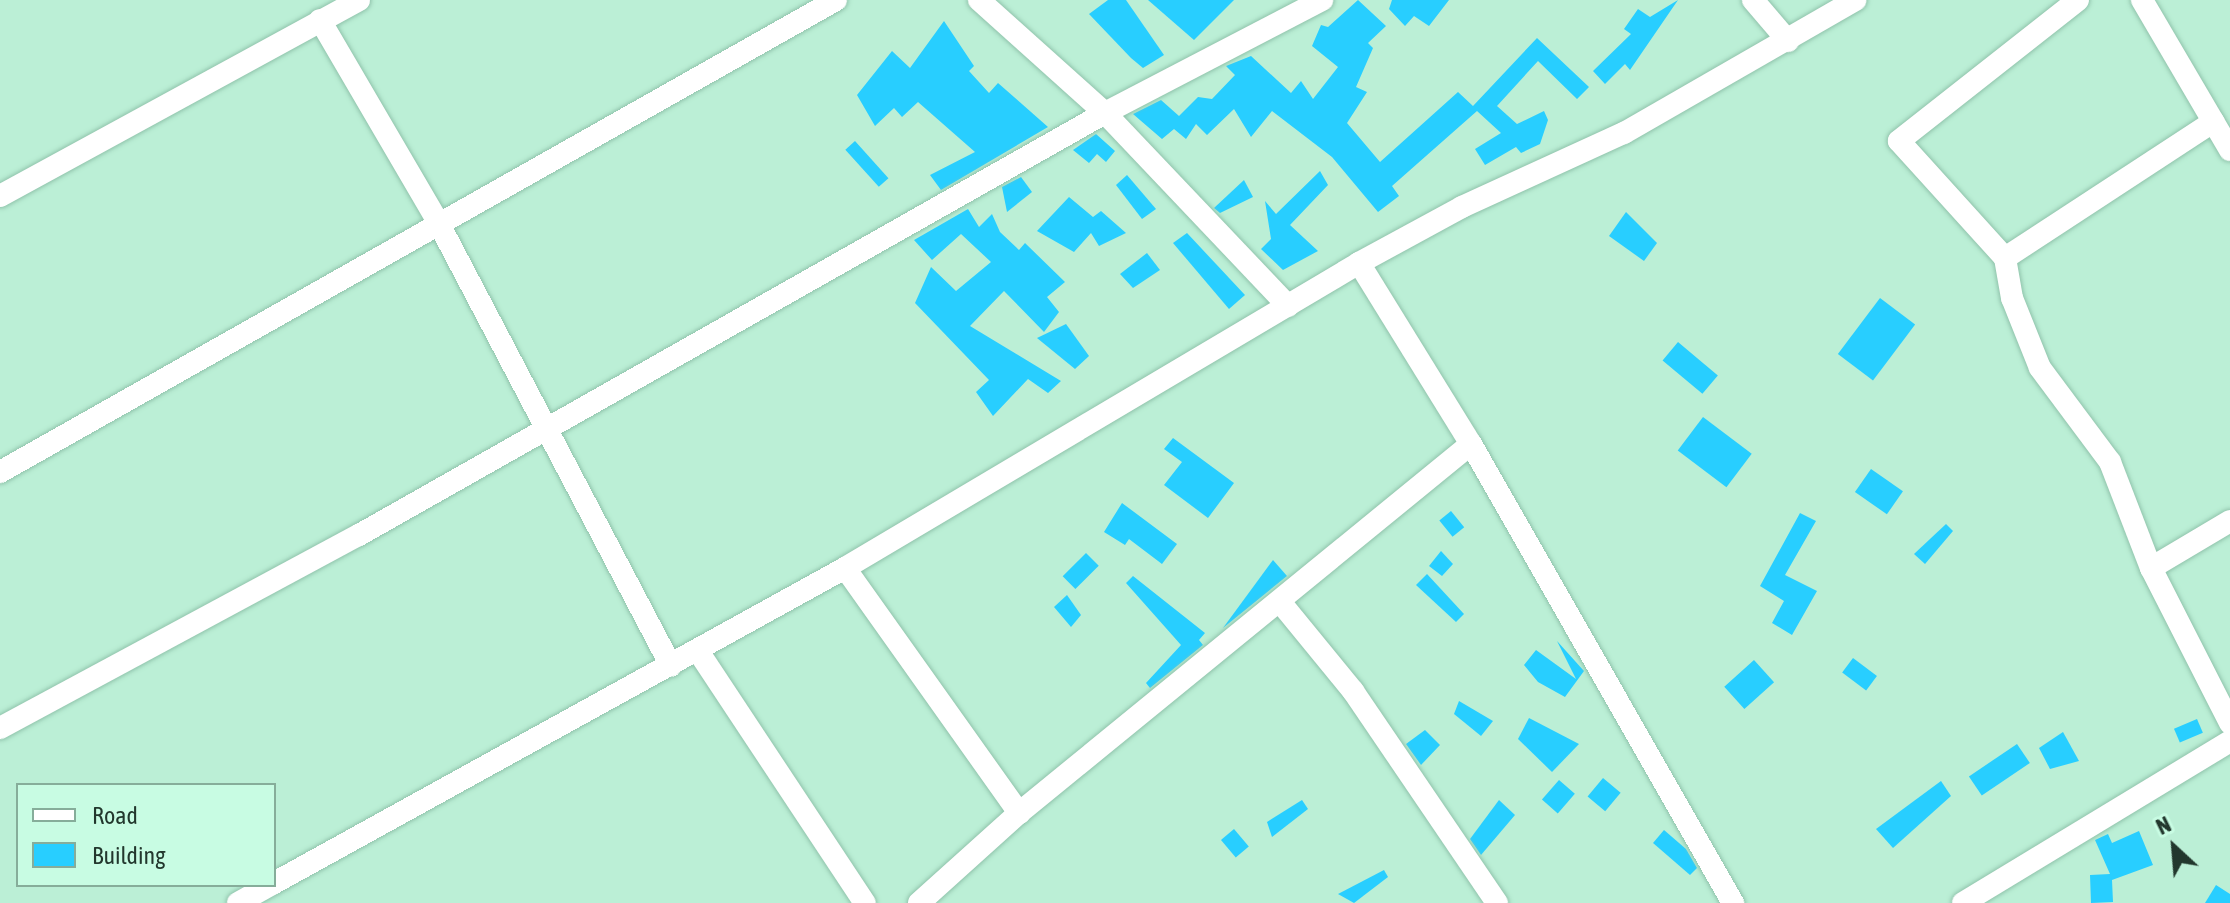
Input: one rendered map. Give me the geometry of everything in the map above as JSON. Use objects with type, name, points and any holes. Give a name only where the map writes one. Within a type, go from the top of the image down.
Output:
[{"type":"street","points":[[0,196],[328,11],[359,0]]},
{"type":"street","points":[[0,472],[836,0]]},
{"type":"street","points":[[979,0],[1105,113],[1288,306]]},
{"type":"street","points":[[0,728],[548,428],[1105,113],[1322,0]]},
{"type":"street","points":[[1753,0],[1788,41]]},
{"type":"street","points":[[276,882],[845,568],[1359,263],[1462,207],[1624,133],[1855,0]]},
{"type":"street","points":[[2078,0],[1899,141],[2005,258],[2012,298],[2040,368],[2110,462],[2151,568],[2230,723]]},
{"type":"street","points":[[2142,0],[2230,150]]},
{"type":"street","points":[[328,11],[671,666]]},
{"type":"street","points":[[2005,258],[2213,122]]},
{"type":"street","points":[[1359,263],[1471,444],[1733,903]]},
{"type":"street","points":[[919,903],[1019,813],[1281,603],[1471,444]]},
{"type":"street","points":[[2151,568],[2230,521]]},
{"type":"street","points":[[845,568],[1019,813]]},
{"type":"street","points":[[1281,603],[1353,691],[1497,903]]},
{"type":"street","points":[[698,651],[865,903]]},
{"type":"street","points":[[1963,903],[2230,741]]},
{"type":"street","points":[[238,903],[267,887]]},
{"type":"building","points":[[1108,0],[1126,0],[1164,55],[1143,68],[1131,58],[1089,14]]},
{"type":"building","points":[[1148,0],[1234,0],[1194,40]]},
{"type":"building","points":[[1358,0],[1386,26],[1368,43],[1373,48],[1356,87],[1367,92],[1347,123],[1380,162],[1458,92],[1473,106],[1537,38],[1589,87],[1577,99],[1538,61],[1497,106],[1517,124],[1544,111],[1548,120],[1540,144],[1521,153],[1516,147],[1485,165],[1475,149],[1501,133],[1477,111],[1392,186],[1399,196],[1378,212],[1332,157],[1272,111],[1251,137],[1234,109],[1207,135],[1196,124],[1186,139],[1174,129],[1162,139],[1133,114],[1161,100],[1179,116],[1198,97],[1212,99],[1235,75],[1226,66],[1251,56],[1291,93],[1301,81],[1313,99],[1338,67],[1312,46],[1321,25],[1328,27]]},
{"type":"building","points":[[1392,0],[1449,0],[1429,26],[1414,16],[1405,26],[1389,9]]},
{"type":"building","points":[[1678,0],[1630,70],[1625,64],[1605,84],[1593,71],[1631,34],[1624,29],[1638,9],[1650,17]]},
{"type":"building","points":[[944,21],[974,66],[969,71],[989,93],[998,83],[1048,127],[941,190],[930,175],[975,152],[918,102],[902,117],[894,108],[875,126],[857,95],[892,51],[910,68]]},
{"type":"building","points":[[1096,134],[1115,151],[1106,162],[1097,154],[1089,163],[1073,150]]},
{"type":"building","points":[[855,141],[888,178],[879,187],[845,150]]},
{"type":"building","points":[[1320,171],[1328,185],[1290,225],[1318,251],[1283,270],[1261,249],[1271,239],[1265,201],[1276,214]]},
{"type":"building","points":[[1127,175],[1156,209],[1142,219],[1116,185]]},
{"type":"building","points":[[1021,177],[1032,192],[1007,212],[1002,187]]},
{"type":"building","points":[[1244,180],[1253,197],[1220,213],[1214,208]]},
{"type":"building","points":[[1069,197],[1093,217],[1101,211],[1126,233],[1099,246],[1091,233],[1074,252],[1037,231]]},
{"type":"building","points":[[968,209],[979,227],[992,214],[1000,232],[1019,250],[1025,243],[1065,282],[1047,297],[1059,312],[1044,332],[1004,291],[970,326],[1061,381],[1048,393],[1028,379],[993,416],[976,392],[989,380],[915,303],[931,267],[956,291],[991,262],[961,234],[932,260],[914,240]]},
{"type":"building","points":[[1626,212],[1657,243],[1644,261],[1609,236]]},
{"type":"building","points":[[1187,233],[1245,295],[1229,309],[1173,243]]},
{"type":"building","points":[[1147,253],[1160,270],[1133,288],[1120,274]]},
{"type":"building","points":[[1880,298],[1915,324],[1873,380],[1838,354]]},
{"type":"building","points":[[1066,324],[1089,356],[1075,369],[1037,338]]},
{"type":"building","points":[[1678,342],[1718,375],[1702,394],[1663,360]]},
{"type":"building","points":[[1703,417],[1752,454],[1726,487],[1678,451]]},
{"type":"building","points":[[1173,438],[1234,483],[1208,518],[1164,485],[1182,462],[1164,449]]},
{"type":"building","points":[[1871,469],[1903,491],[1887,514],[1855,492]]},
{"type":"building","points":[[1122,503],[1177,544],[1162,564],[1129,539],[1125,545],[1104,532]]},
{"type":"building","points":[[1451,511],[1464,527],[1453,537],[1439,520]]},
{"type":"building","points":[[1800,513],[1816,521],[1785,575],[1817,591],[1792,635],[1772,623],[1784,601],[1760,586]]},
{"type":"building","points":[[1946,524],[1953,531],[1925,564],[1914,554]]},
{"type":"building","points":[[1441,551],[1453,564],[1442,576],[1429,566]]},
{"type":"building","points":[[1086,553],[1099,566],[1075,589],[1063,576]]},
{"type":"building","points":[[1273,560],[1287,576],[1223,628]]},
{"type":"building","points":[[1427,574],[1464,614],[1456,622],[1416,585]]},
{"type":"building","points":[[1133,576],[1205,633],[1199,640],[1203,645],[1150,688],[1146,683],[1181,645],[1126,583]]},
{"type":"building","points":[[1067,595],[1081,615],[1071,627],[1054,607]]},
{"type":"building","points":[[1557,641],[1584,671],[1565,697],[1538,682],[1524,665],[1536,650],[1576,679]]},
{"type":"building","points":[[1853,658],[1877,676],[1866,690],[1842,672]]},
{"type":"building","points":[[1754,660],[1774,682],[1744,709],[1724,687]]},
{"type":"building","points":[[1459,701],[1493,721],[1481,736],[1454,714]]},
{"type":"building","points":[[1529,718],[1579,744],[1552,772],[1518,739]]},
{"type":"building","points":[[2197,719],[2203,733],[2180,743],[2174,729]]},
{"type":"building","points":[[1425,730],[1440,745],[1421,765],[1406,744]]},
{"type":"building","points":[[2063,732],[2079,761],[2050,769],[2039,748]]},
{"type":"building","points":[[2017,744],[2030,763],[1982,796],[1969,776]]},
{"type":"building","points":[[1603,778],[1621,793],[1605,811],[1588,796]]},
{"type":"building","points":[[1559,780],[1575,794],[1558,813],[1542,800]]},
{"type":"building","points":[[1941,781],[1951,796],[1893,848],[1876,829]]},
{"type":"building","points":[[1302,800],[1308,809],[1272,837],[1267,822]]},
{"type":"building","points":[[1499,800],[1515,815],[1481,855],[1470,839]]},
{"type":"building","points":[[1234,829],[1249,847],[1236,858],[1221,840]]},
{"type":"building","points":[[1664,830],[1686,849],[1697,868],[1690,875],[1653,843]]},
{"type":"building","points":[[2139,831],[2153,865],[2112,880],[2113,902],[2091,903],[2090,875],[2110,874],[2095,840],[2108,834],[2112,843]]},
{"type":"building","points":[[1384,870],[1388,877],[1354,903],[1338,894]]},
{"type":"building","points":[[2216,885],[2230,894],[2230,903],[2205,903]]}]
